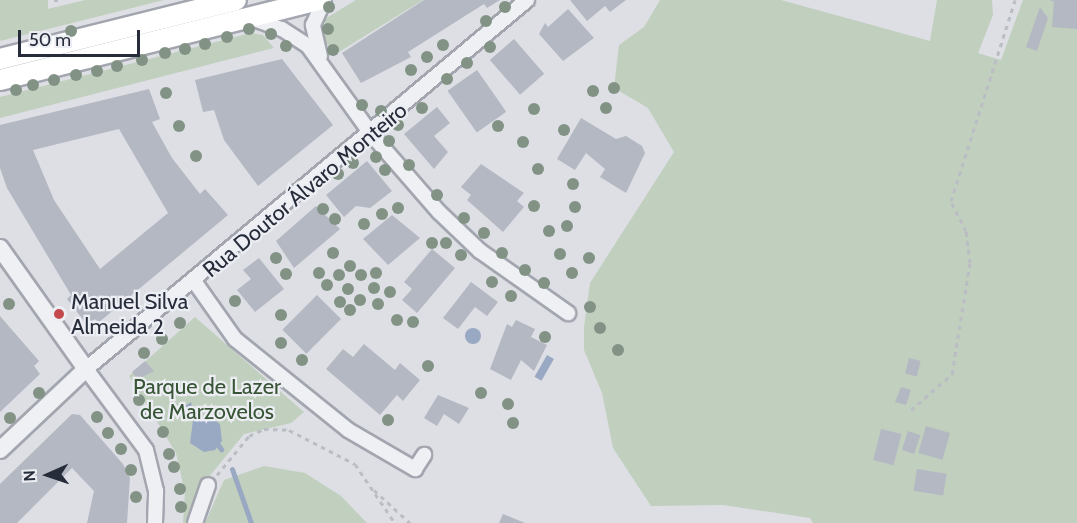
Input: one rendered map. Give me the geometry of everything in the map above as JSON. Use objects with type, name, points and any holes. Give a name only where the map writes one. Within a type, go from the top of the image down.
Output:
[{"type":"main road","points":[[0,59],[236,0]]},
{"type":"main road","points":[[0,80],[318,0]]},
{"type":"street","points":[[322,61],[313,25],[324,0]]},
{"type":"street","name":"Rua Doutor Álvaro Monteiro","points":[[0,450],[86,369],[372,135],[528,0]]},
{"type":"street","points":[[251,18],[299,39],[322,61],[372,135],[480,252],[568,313]]},
{"type":"street","points":[[0,248],[146,450],[156,491],[155,523]]},
{"type":"street","points":[[194,281],[235,339],[348,430],[415,469],[424,454]]},
{"type":"street","points":[[195,523],[208,485]]},
{"type":"path","points":[[54,0],[60,0]]},
{"type":"path","points":[[910,410],[952,374],[970,264],[966,231],[951,201],[1015,0]]},
{"type":"path","points":[[208,485],[249,436],[275,428],[346,457],[395,523]]},
{"type":"path","points":[[365,483],[410,523]]},
{"type":"green space","points":[[0,0],[48,0],[48,9],[85,0],[164,0],[0,41]]},
{"type":"green space","points":[[268,0],[281,0],[0,72],[0,68]]},
{"type":"green space","points":[[356,0],[423,0],[334,55],[325,41],[325,19]]},
{"type":"green space","points":[[660,0],[781,0],[930,41],[937,0],[992,0],[993,15],[978,53],[1001,60],[1023,0],[1077,0],[1077,523],[813,523],[810,518],[723,505],[651,506],[613,448],[602,393],[584,350],[584,327],[590,283],[674,152],[648,108],[614,88],[619,45],[644,27]]},
{"type":"green space","points":[[251,33],[263,35],[274,48],[0,118],[0,97]]},
{"type":"green space","name":"Parque de Lazer de Marzovelos","points":[[195,317],[304,412],[291,423],[244,434],[204,483],[191,523],[183,523],[185,493],[176,453],[129,376]]},
{"type":"green space","points":[[264,466],[305,473],[341,496],[367,523],[205,523],[224,480]]},
{"type":"water","points":[[473,328],[479,330],[481,336],[479,342],[473,344],[467,342],[465,336],[467,330]]},
{"type":"water","points":[[547,355],[554,359],[541,381],[534,377]]},
{"type":"water","points":[[191,402],[195,418],[210,417],[220,424],[222,441],[215,450],[204,452],[190,443],[193,420],[179,410]]},
{"type":"building","points":[[424,0],[500,0],[487,8],[484,4],[408,52],[411,57],[361,83],[342,53]]},
{"type":"building","points":[[570,0],[626,0],[610,12],[605,6],[587,21]]},
{"type":"building","points":[[1050,0],[1077,0],[1077,29],[1052,27],[1054,2]]},
{"type":"building","points":[[1040,7],[1048,18],[1037,51],[1026,47]]},
{"type":"building","points":[[568,9],[594,38],[563,61],[539,34],[545,23],[548,27]]},
{"type":"building","points":[[514,39],[544,74],[520,95],[490,60]]},
{"type":"building","points":[[282,59],[333,125],[258,186],[224,140],[214,110],[203,112],[195,80]]},
{"type":"building","points":[[477,70],[506,112],[477,132],[448,91]]},
{"type":"building","points":[[149,89],[160,119],[152,122],[172,158],[200,194],[205,189],[228,215],[98,323],[95,319],[87,325],[67,299],[71,295],[7,188],[0,168],[0,125]],"holes":[[[119,129],[168,213],[100,269],[54,200],[33,150]]]},
{"type":"building","points":[[437,107],[450,123],[434,136],[448,152],[434,169],[404,134]]},
{"type":"building","points":[[581,118],[616,139],[626,136],[642,146],[645,153],[626,193],[600,177],[605,169],[586,153],[575,170],[557,159]]},
{"type":"building","points":[[367,161],[392,191],[370,208],[356,206],[344,217],[326,195]]},
{"type":"building","points":[[481,164],[524,193],[517,201],[524,207],[503,232],[467,200],[471,195],[461,187]]},
{"type":"building","points":[[316,206],[340,229],[294,268],[276,241]]},
{"type":"building","points":[[392,215],[420,238],[388,265],[363,239]]},
{"type":"building","points":[[432,249],[455,268],[417,313],[402,300],[412,289],[404,282]]},
{"type":"building","points":[[259,258],[284,289],[255,312],[237,290],[251,279],[243,270]]},
{"type":"building","points":[[471,282],[498,302],[487,316],[475,307],[458,329],[443,318]]},
{"type":"building","points":[[317,295],[341,319],[306,354],[282,330]]},
{"type":"building","points":[[0,316],[39,361],[34,366],[40,374],[0,412]]},
{"type":"building","points":[[516,320],[535,329],[531,337],[547,345],[534,371],[521,360],[511,380],[490,369],[507,324],[512,327]]},
{"type":"building","points":[[364,344],[395,370],[400,363],[420,380],[403,401],[397,395],[380,415],[326,369],[343,349],[353,357]]},
{"type":"building","points":[[909,358],[921,361],[917,376],[905,374]]},
{"type":"building","points":[[145,361],[154,371],[138,379],[132,372]]},
{"type":"building","points":[[901,387],[911,390],[906,405],[895,402]]},
{"type":"building","points":[[438,395],[469,408],[459,424],[444,414],[437,426],[424,418]]},
{"type":"building","points":[[72,414],[80,415],[123,464],[130,478],[127,523],[87,523],[94,491],[72,468],[17,523],[0,523],[0,484]]},
{"type":"building","points":[[926,426],[950,433],[942,460],[918,453]]},
{"type":"building","points":[[881,429],[901,434],[894,465],[873,460]]},
{"type":"building","points":[[908,431],[920,435],[914,454],[902,450]]},
{"type":"building","points":[[917,469],[947,474],[943,495],[914,491]]},
{"type":"building","points":[[503,514],[525,523],[499,523]]},
{"type":"waterway","points":[[232,469],[251,523]]},
{"type":"place","name":"Manuel Silva Almeida 2","points":[[59,314]]}]
